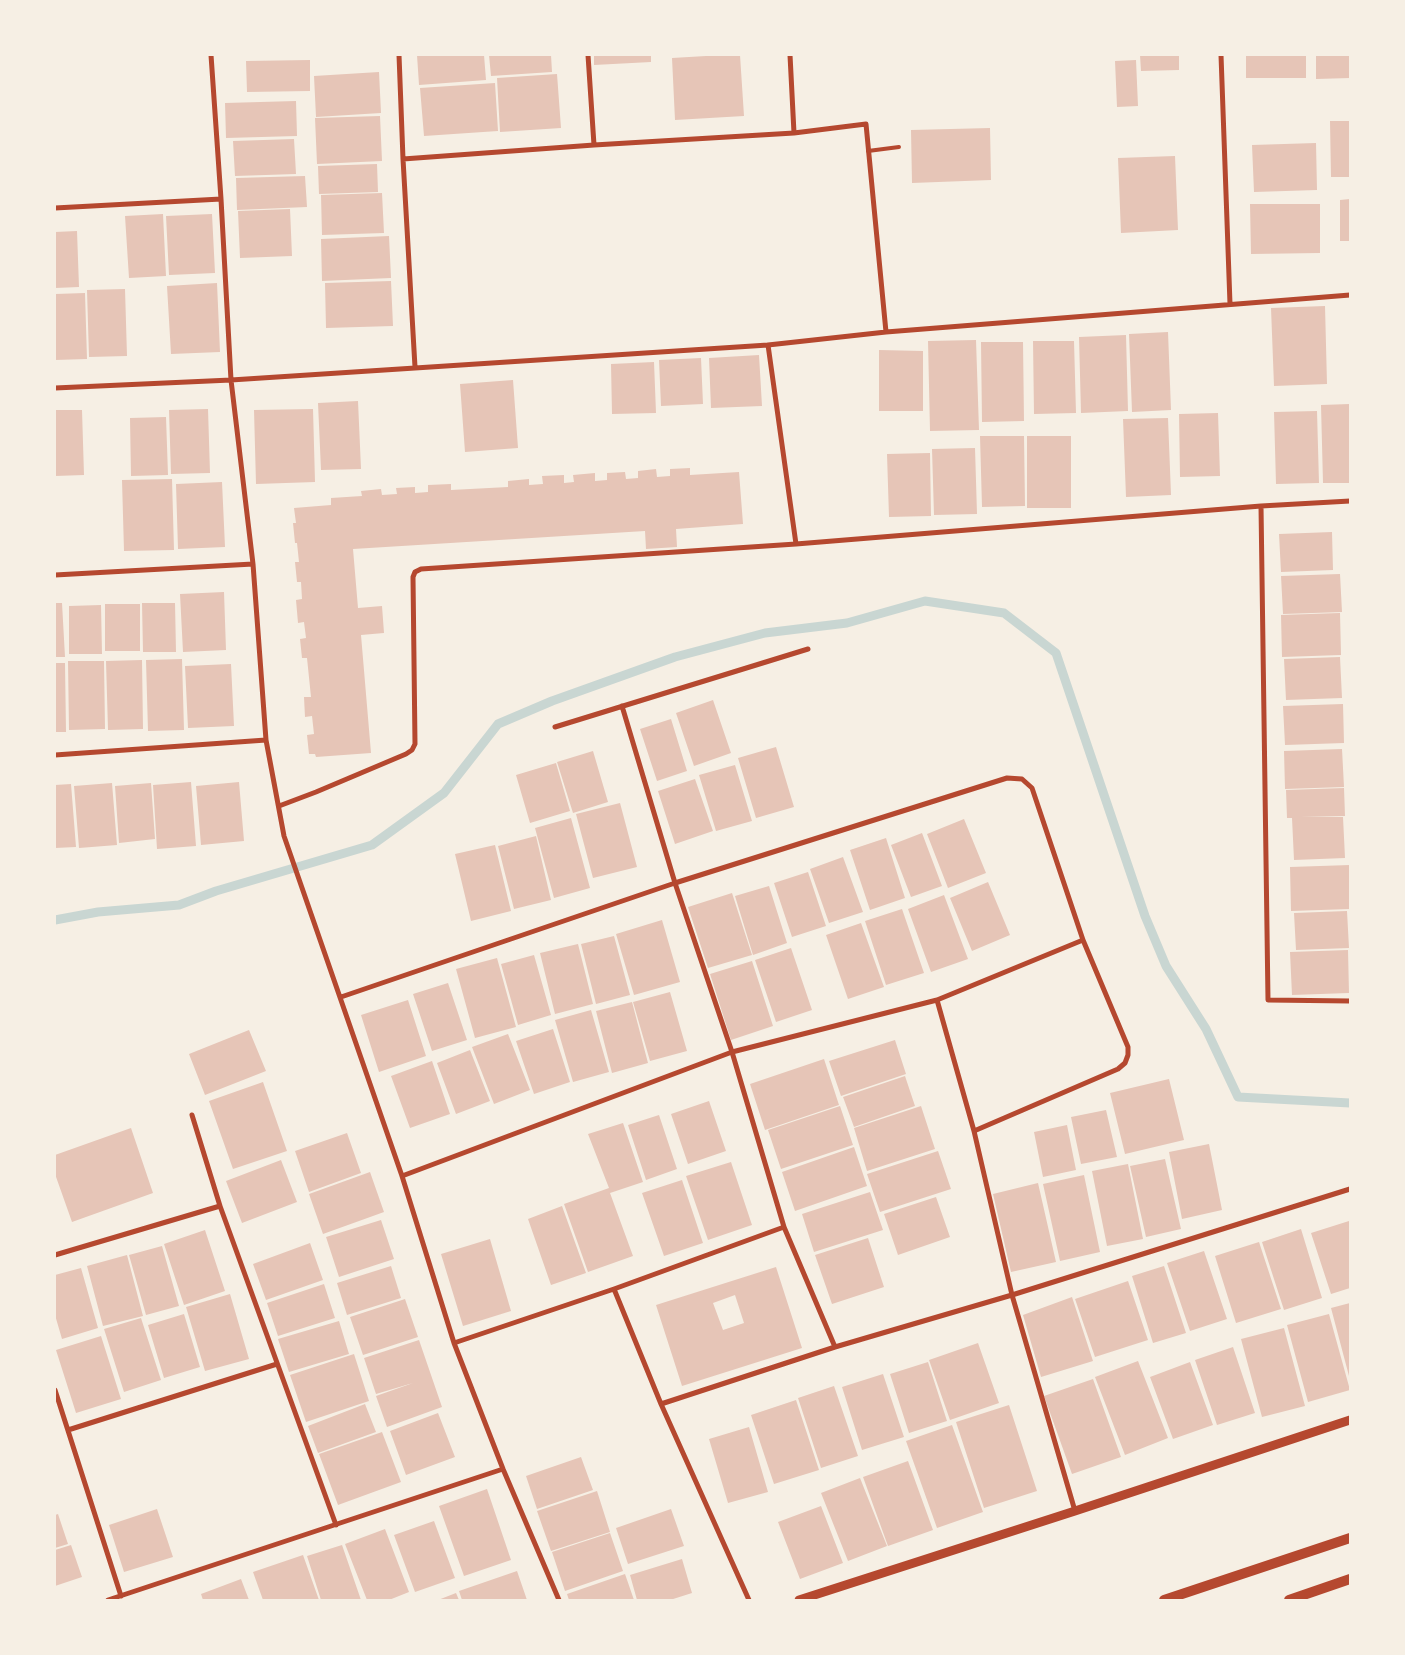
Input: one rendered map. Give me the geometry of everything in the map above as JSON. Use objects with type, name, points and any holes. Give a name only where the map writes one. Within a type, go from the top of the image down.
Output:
[{"type":"main road","points":[[1164,1600],[1350,1538]]},
{"type":"main road","points":[[1289,1600],[1350,1579]]},
{"type":"street","points":[[211,55],[231,380],[253,564],[266,740],[284,836],[402,1176],[454,1343],[503,1469],[559,1600]]},
{"type":"street","points":[[399,55],[415,367]]},
{"type":"street","points":[[588,55],[594,145]]},
{"type":"street","points":[[790,55],[794,133]]},
{"type":"street","points":[[1221,55],[1230,304]]},
{"type":"street","points":[[403,160],[594,145],[794,133],[866,124],[886,332]]},
{"type":"street","points":[[55,208],[221,199]]},
{"type":"street","points":[[55,388],[231,380],[768,345],[886,332],[1350,295]]},
{"type":"street","points":[[768,345],[796,544]]},
{"type":"street","points":[[279,806],[412,750],[415,744],[412,577],[415,572],[421,569],[796,544],[1261,506],[1350,501]]},
{"type":"street","points":[[1261,506],[1268,1000],[1350,1001]]},
{"type":"street","points":[[55,575],[253,564]]},
{"type":"street","points":[[554,727],[808,649]]},
{"type":"street","points":[[622,706],[675,883],[732,1052],[784,1227],[835,1347]]},
{"type":"street","points":[[55,755],[266,740]]},
{"type":"street","points":[[341,997],[675,883],[1007,778],[1022,779],[1032,788],[1083,940],[1128,1047],[1128,1055],[1125,1063],[1118,1069],[974,1131]]},
{"type":"street","points":[[402,1176],[732,1052],[937,1000],[1083,940]]},
{"type":"street","points":[[937,1000],[974,1131],[1012,1295],[1075,1511]]},
{"type":"street","points":[[192,1115],[220,1206],[336,1524]]},
{"type":"street","points":[[661,1404],[835,1347],[1012,1295],[1350,1189]]},
{"type":"street","points":[[55,1255],[220,1206]]},
{"type":"street","points":[[454,1343],[614,1290],[784,1227]]},
{"type":"street","points":[[614,1290],[661,1404],[749,1600]]},
{"type":"street","points":[[68,1430],[277,1364]]},
{"type":"street","points":[[55,1390],[120,1596]]},
{"type":"street","points":[[799,1600],[1350,1420]]},
{"type":"street","points":[[108,1600],[503,1469]]},
{"type":"lane","points":[[868,151],[898,147]]},
{"type":"building","points":[[417,55],[484,55],[486,80],[419,85]]},
{"type":"building","points":[[489,55],[551,55],[552,72],[491,76]]},
{"type":"building","points":[[594,55],[651,55],[651,62],[594,65]]},
{"type":"building","points":[[740,55],[744,116],[675,120],[672,58]]},
{"type":"building","points":[[1140,55],[1179,55],[1179,70],[1141,71]]},
{"type":"building","points":[[1246,55],[1306,55],[1306,78],[1246,78]]},
{"type":"building","points":[[1316,55],[1350,55],[1350,78],[1316,79]]},
{"type":"building","points":[[310,60],[310,91],[247,92],[246,61]]},
{"type":"building","points":[[1136,60],[1138,106],[1117,107],[1115,61]]},
{"type":"building","points":[[379,72],[381,113],[316,117],[314,76]]},
{"type":"building","points":[[557,74],[561,128],[500,132],[497,78]]},
{"type":"building","points":[[495,83],[498,131],[424,136],[420,88]]},
{"type":"building","points":[[296,101],[297,136],[226,138],[225,103]]},
{"type":"building","points":[[380,116],[382,161],[317,164],[315,118]]},
{"type":"building","points":[[1330,121],[1350,121],[1350,177],[1331,177]]},
{"type":"building","points":[[990,128],[991,180],[912,183],[911,130]]},
{"type":"building","points":[[294,139],[296,174],[235,176],[233,141]]},
{"type":"building","points":[[1316,143],[1317,190],[1254,192],[1252,145]]},
{"type":"building","points":[[1175,156],[1178,230],[1121,233],[1118,158]]},
{"type":"building","points":[[377,164],[378,192],[319,194],[318,166]]},
{"type":"building","points":[[305,176],[307,207],[237,210],[236,178]]},
{"type":"building","points":[[382,193],[384,233],[322,235],[321,195]]},
{"type":"building","points":[[1350,199],[1350,241],[1340,241],[1340,200]]},
{"type":"building","points":[[1250,204],[1320,204],[1320,253],[1251,254]]},
{"type":"building","points":[[290,209],[292,256],[240,258],[238,211]]},
{"type":"building","points":[[163,214],[166,276],[129,278],[125,216]]},
{"type":"building","points":[[212,214],[215,273],[169,275],[166,216]]},
{"type":"building","points":[[77,231],[79,287],[55,288],[55,232]]},
{"type":"building","points":[[389,236],[391,278],[322,281],[321,239]]},
{"type":"building","points":[[391,281],[393,326],[326,328],[325,283]]},
{"type":"building","points":[[217,283],[220,352],[171,354],[167,286]]},
{"type":"building","points":[[125,289],[127,356],[89,357],[87,290]]},
{"type":"building","points":[[85,293],[87,359],[55,360],[55,294]]},
{"type":"building","points":[[1325,306],[1327,384],[1274,386],[1271,308]]},
{"type":"building","points":[[1168,332],[1171,410],[1132,412],[1129,334]]},
{"type":"building","points":[[1126,335],[1128,411],[1081,413],[1079,337]]},
{"type":"building","points":[[976,340],[979,430],[930,431],[928,341]]},
{"type":"building","points":[[1033,341],[1074,341],[1076,413],[1034,414]]},
{"type":"building","points":[[981,342],[1023,342],[1024,421],[982,422]]},
{"type":"building","points":[[879,350],[923,351],[923,411],[879,411]]},
{"type":"building","points":[[759,355],[762,406],[711,408],[709,358]]},
{"type":"building","points":[[701,358],[703,404],[661,406],[659,360]]},
{"type":"building","points":[[654,362],[656,413],[612,414],[611,364]]},
{"type":"building","points":[[513,380],[518,448],[465,452],[460,384]]},
{"type":"building","points":[[358,401],[361,469],[321,470],[318,403]]},
{"type":"building","points":[[1350,404],[1350,483],[1323,483],[1321,405]]},
{"type":"building","points":[[208,409],[210,473],[171,474],[169,410]]},
{"type":"building","points":[[313,409],[315,482],[256,484],[254,410]]},
{"type":"building","points":[[55,410],[82,410],[84,475],[55,476]]},
{"type":"building","points":[[1317,411],[1319,483],[1276,484],[1274,412]]},
{"type":"building","points":[[1218,413],[1220,476],[1180,477],[1179,414]]},
{"type":"building","points":[[166,417],[168,475],[131,476],[130,418]]},
{"type":"building","points":[[1168,418],[1171,495],[1126,497],[1123,419]]},
{"type":"building","points":[[980,436],[1024,436],[1025,506],[982,507]]},
{"type":"building","points":[[1027,436],[1071,436],[1071,508],[1027,508]]},
{"type":"building","points":[[975,448],[977,514],[934,515],[932,449]]},
{"type":"building","points":[[930,453],[931,516],[889,517],[887,454]]},
{"type":"building","points":[[690,468],[690,475],[739,472],[743,524],[676,529],[677,547],[646,549],[645,531],[353,549],[358,608],[382,606],[384,633],[361,635],[371,753],[316,757],[315,754],[309,754],[307,735],[314,734],[312,716],[305,717],[304,697],[311,697],[307,658],[302,658],[300,639],[306,638],[304,622],[298,623],[296,600],[302,599],[301,582],[297,582],[295,562],[299,562],[293,523],[296,523],[294,508],[331,505],[331,498],[362,496],[361,491],[381,489],[382,495],[397,494],[396,488],[415,487],[415,493],[428,492],[428,485],[451,484],[451,490],[508,487],[508,481],[529,479],[529,485],[543,484],[542,476],[564,475],[564,483],[574,482],[573,475],[595,473],[595,481],[607,480],[607,473],[625,472],[626,479],[638,478],[638,471],[656,469],[657,477],[670,476],[670,469]]},
{"type":"building","points":[[172,479],[174,550],[124,551],[122,480]]},
{"type":"building","points":[[222,482],[225,547],[178,549],[176,484]]},
{"type":"building","points":[[1332,532],[1333,570],[1281,572],[1279,534]]},
{"type":"building","points":[[1340,574],[1342,612],[1283,614],[1281,576]]},
{"type":"building","points":[[224,592],[226,650],[183,652],[180,594]]},
{"type":"building","points":[[55,603],[62,603],[65,657],[55,657]]},
{"type":"building","points":[[142,603],[175,603],[176,652],[143,652]]},
{"type":"building","points":[[105,604],[140,604],[140,651],[105,651]]},
{"type":"building","points":[[101,605],[102,654],[69,654],[69,606]]},
{"type":"building","points":[[1340,613],[1341,655],[1282,657],[1281,615]]},
{"type":"building","points":[[1340,657],[1342,698],[1286,700],[1284,659]]},
{"type":"building","points":[[182,659],[184,730],[148,731],[146,660]]},
{"type":"building","points":[[142,660],[143,729],[108,730],[106,661]]},
{"type":"building","points":[[68,661],[104,661],[105,729],[69,730]]},
{"type":"building","points":[[55,663],[65,663],[66,732],[55,732]]},
{"type":"building","points":[[231,664],[234,726],[188,728],[185,666]]},
{"type":"building","points":[[713,700],[731,753],[694,766],[676,713]]},
{"type":"building","points":[[1343,704],[1344,743],[1285,745],[1283,706]]},
{"type":"building","points":[[671,719],[687,771],[657,781],[640,729]]},
{"type":"building","points":[[776,747],[794,807],[756,818],[738,758]]},
{"type":"building","points":[[1342,749],[1344,787],[1285,789],[1284,751]]},
{"type":"building","points":[[593,751],[608,802],[573,813],[557,762]]},
{"type":"building","points":[[556,763],[570,811],[530,823],[516,775]]},
{"type":"building","points":[[735,765],[752,821],[716,831],[699,775]]},
{"type":"building","points":[[695,779],[713,831],[675,844],[658,791]]},
{"type":"building","points":[[191,782],[196,846],[157,849],[153,785]]},
{"type":"building","points":[[239,782],[244,841],[201,845],[196,786]]},
{"type":"building","points":[[112,783],[117,845],[79,848],[74,786]]},
{"type":"building","points":[[151,783],[155,839],[119,843],[115,786]]},
{"type":"building","points":[[71,784],[76,847],[55,848],[55,785]]},
{"type":"building","points":[[1344,788],[1345,816],[1301,817],[1343,817],[1345,858],[1294,860],[1292,818],[1287,818],[1286,790]]},
{"type":"building","points":[[620,803],[637,867],[593,878],[576,814]]},
{"type":"building","points":[[571,818],[590,888],[554,898],[535,828]]},
{"type":"building","points":[[964,819],[986,873],[948,888],[927,834]]},
{"type":"building","points":[[922,833],[942,886],[911,897],[891,845]]},
{"type":"building","points":[[536,836],[551,900],[514,909],[498,846]]},
{"type":"building","points":[[886,838],[905,898],[870,910],[850,850]]},
{"type":"building","points":[[495,845],[511,911],[471,921],[455,854]]},
{"type":"building","points":[[843,857],[863,912],[829,923],[810,869]]},
{"type":"building","points":[[1350,865],[1350,909],[1291,911],[1290,867]]},
{"type":"building","points":[[808,872],[826,926],[792,937],[774,883]]},
{"type":"building","points":[[988,882],[1010,935],[972,951],[950,898]]},
{"type":"building","points":[[769,886],[787,943],[753,955],[735,896]]},
{"type":"building","points":[[732,893],[752,955],[708,968],[688,907]]},
{"type":"building","points":[[944,895],[968,959],[931,972],[908,909]]},
{"type":"building","points":[[902,909],[924,973],[886,985],[865,921]]},
{"type":"building","points":[[1347,911],[1349,948],[1296,950],[1294,913]]},
{"type":"building","points":[[662,920],[680,982],[634,995],[616,934]]},
{"type":"building","points":[[861,923],[884,987],[848,999],[826,935]]},
{"type":"building","points":[[614,936],[630,995],[596,1004],[581,944]]},
{"type":"building","points":[[578,944],[593,1004],[555,1014],[540,953]]},
{"type":"building","points":[[791,948],[812,1010],[776,1022],[755,960]]},
{"type":"building","points":[[1348,950],[1349,993],[1292,995],[1290,952]]},
{"type":"building","points":[[534,955],[551,1015],[518,1025],[501,964]]},
{"type":"building","points":[[497,958],[516,1027],[475,1038],[456,969]]},
{"type":"building","points":[[752,961],[773,1026],[731,1040],[710,974]]},
{"type":"building","points":[[448,983],[467,1040],[432,1051],[413,994]]},
{"type":"building","points":[[670,992],[687,1051],[650,1061],[633,1002]]},
{"type":"building","points":[[408,1000],[426,1056],[379,1072],[361,1015]]},
{"type":"building","points":[[632,1002],[648,1063],[612,1073],[596,1011]]},
{"type":"building","points":[[591,1010],[609,1072],[573,1082],[555,1020]]},
{"type":"building","points":[[553,1029],[570,1082],[534,1094],[516,1041]]},
{"type":"building","points":[[249,1030],[266,1071],[205,1095],[189,1054]]},
{"type":"building","points":[[508,1034],[530,1090],[494,1104],[472,1047]]},
{"type":"building","points":[[895,1040],[906,1074],[841,1096],[829,1061]]},
{"type":"building","points":[[470,1050],[490,1101],[456,1114],[437,1063]]},
{"type":"building","points":[[824,1059],[839,1105],[765,1130],[750,1084]]},
{"type":"building","points":[[432,1061],[450,1114],[410,1128],[391,1076]]},
{"type":"building","points":[[905,1076],[915,1106],[854,1127],[843,1097]]},
{"type":"building","points":[[1169,1079],[1184,1140],[1125,1154],[1110,1093]]},
{"type":"building","points":[[263,1082],[287,1151],[233,1169],[209,1101]]},
{"type":"building","points":[[709,1101],[726,1151],[688,1164],[671,1114]]},
{"type":"building","points":[[840,1106],[853,1145],[781,1169],[768,1130]]},
{"type":"building","points":[[921,1106],[935,1149],[867,1171],[854,1128]]},
{"type":"building","points":[[1106,1110],[1117,1157],[1081,1164],[1071,1117]]},
{"type":"building","points":[[659,1115],[677,1169],[646,1180],[628,1125]]},
{"type":"building","points":[[623,1123],[643,1182],[610,1193],[633,1256],[588,1272],[564,1204],[609,1188],[588,1134]]},
{"type":"building","points":[[1067,1125],[1076,1170],[1043,1177],[1034,1132]]},
{"type":"building","points":[[131,1128],[153,1193],[72,1222],[55,1174],[55,1155]]},
{"type":"building","points":[[347,1133],[361,1173],[309,1192],[295,1151]]},
{"type":"building","points":[[1209,1144],[1222,1210],[1182,1219],[1169,1152]]},
{"type":"building","points":[[854,1147],[867,1186],[795,1211],[782,1172]]},
{"type":"building","points":[[938,1151],[951,1189],[880,1212],[867,1174]]},
{"type":"building","points":[[1165,1159],[1181,1229],[1146,1237],[1130,1166]]},
{"type":"building","points":[[281,1160],[297,1202],[242,1223],[226,1181]]},
{"type":"building","points":[[731,1162],[752,1225],[708,1240],[686,1176]]},
{"type":"building","points":[[1128,1164],[1143,1239],[1107,1246],[1092,1171]]},
{"type":"building","points":[[370,1172],[384,1212],[323,1234],[309,1194]]},
{"type":"building","points":[[1084,1175],[1100,1252],[1060,1261],[1043,1184]]},
{"type":"building","points":[[682,1180],[703,1243],[664,1256],[642,1193]]},
{"type":"building","points":[[1038,1183],[1056,1262],[1011,1272],[993,1194]]},
{"type":"building","points":[[870,1192],[883,1230],[814,1252],[802,1214]]},
{"type":"building","points":[[936,1197],[950,1237],[898,1255],[884,1214]]},
{"type":"building","points":[[562,1206],[586,1273],[551,1285],[528,1219]]},
{"type":"building","points":[[381,1220],[394,1259],[339,1277],[326,1237]]},
{"type":"building","points":[[1349,1221],[1350,1288],[1331,1294],[1311,1233]]},
{"type":"building","points":[[1301,1229],[1322,1298],[1284,1310],[1262,1242]]},
{"type":"building","points":[[205,1230],[225,1291],[184,1305],[164,1244]]},
{"type":"building","points":[[868,1238],[884,1287],[832,1304],[815,1255]]},
{"type":"building","points":[[490,1239],[511,1311],[463,1326],[441,1254]]},
{"type":"building","points":[[1259,1242],[1281,1309],[1236,1323],[1215,1256]]},
{"type":"building","points":[[310,1243],[323,1280],[266,1300],[253,1264]]},
{"type":"building","points":[[162,1246],[179,1306],[146,1315],[129,1255]]},
{"type":"building","points":[[1204,1251],[1227,1319],[1190,1331],[1167,1263]]},
{"type":"building","points":[[127,1255],[143,1316],[103,1326],[87,1266]]},
{"type":"building","points":[[391,1266],[401,1298],[347,1315],[337,1283]]},
{"type":"building","points":[[1164,1266],[1186,1333],[1153,1343],[1132,1276]]},
{"type":"building","points":[[776,1267],[802,1348],[682,1386],[656,1305]],"holes":[[[735,1295],[744,1323],[723,1330],[713,1303]]]},
{"type":"building","points":[[81,1268],[98,1328],[62,1339],[55,1315],[55,1275]]},
{"type":"building","points":[[1128,1281],[1148,1340],[1095,1357],[1075,1299]]},
{"type":"building","points":[[324,1284],[335,1318],[278,1336],[267,1303]]},
{"type":"building","points":[[230,1294],[249,1359],[205,1371],[186,1307]]},
{"type":"building","points":[[1072,1297],[1093,1361],[1041,1377],[1023,1315]]},
{"type":"building","points":[[405,1299],[418,1337],[363,1355],[350,1317]]},
{"type":"building","points":[[1350,1303],[1350,1376],[1349,1376],[1331,1308]]},
{"type":"building","points":[[184,1314],[200,1367],[164,1378],[148,1325]]},
{"type":"building","points":[[1329,1314],[1350,1390],[1308,1402],[1287,1325]]},
{"type":"building","points":[[141,1318],[161,1380],[124,1392],[104,1329]]},
{"type":"building","points":[[339,1321],[349,1354],[289,1372],[278,1339]]},
{"type":"building","points":[[1284,1328],[1305,1406],[1262,1417],[1241,1339]]},
{"type":"building","points":[[101,1336],[121,1399],[76,1413],[56,1350]]},
{"type":"building","points":[[419,1340],[442,1407],[387,1427],[376,1396],[413,1383],[376,1394],[364,1358]]},
{"type":"building","points":[[978,1343],[999,1403],[950,1420],[929,1360]]},
{"type":"building","points":[[1233,1347],[1255,1413],[1217,1425],[1195,1360]]},
{"type":"building","points":[[354,1354],[369,1401],[306,1422],[290,1375]]},
{"type":"building","points":[[1138,1361],[1168,1438],[1125,1455],[1095,1377]]},
{"type":"building","points":[[928,1362],[947,1421],[909,1433],[890,1374]]},
{"type":"building","points":[[1190,1362],[1213,1425],[1173,1439],[1150,1377]]},
{"type":"building","points":[[883,1374],[904,1437],[862,1450],[842,1387]]},
{"type":"building","points":[[1093,1379],[1121,1457],[1072,1474],[1044,1396]]},
{"type":"building","points":[[834,1386],[858,1456],[821,1468],[798,1398]]},
{"type":"building","points":[[796,1400],[819,1470],[774,1484],[751,1415]]},
{"type":"building","points":[[365,1404],[376,1432],[318,1453],[308,1426]]},
{"type":"building","points":[[1009,1405],[1037,1491],[984,1508],[956,1422]]},
{"type":"building","points":[[438,1413],[455,1457],[406,1475],[390,1431]]},
{"type":"building","points":[[952,1425],[983,1512],[937,1528],[906,1441]]},
{"type":"building","points":[[749,1427],[768,1492],[728,1503],[709,1439]]},
{"type":"building","points":[[382,1432],[401,1482],[338,1505],[319,1454]]},
{"type":"building","points":[[581,1457],[593,1490],[537,1509],[526,1476]]},
{"type":"building","points":[[908,1461],[933,1530],[888,1546],[863,1477]]},
{"type":"building","points":[[860,1478],[887,1546],[848,1561],[821,1493]]},
{"type":"building","points":[[487,1489],[511,1560],[464,1576],[439,1506]]},
{"type":"building","points":[[597,1491],[610,1532],[551,1551],[537,1511]]},
{"type":"building","points":[[821,1506],[843,1563],[800,1579],[778,1522]]},
{"type":"building","points":[[157,1509],[173,1557],[124,1572],[109,1525]]},
{"type":"building","points":[[671,1509],[684,1546],[628,1564],[616,1528]]},
{"type":"building","points":[[58,1514],[68,1544],[55,1548],[55,1515]]},
{"type":"building","points":[[434,1521],[455,1578],[415,1592],[394,1535]]},
{"type":"building","points":[[385,1529],[409,1592],[389,1600],[367,1600],[345,1544]]},
{"type":"building","points":[[610,1533],[623,1571],[565,1591],[552,1552]]},
{"type":"building","points":[[71,1545],[82,1577],[55,1586],[55,1550]]},
{"type":"building","points":[[342,1545],[361,1600],[321,1600],[307,1556]]},
{"type":"building","points":[[303,1555],[319,1600],[263,1600],[253,1572]]},
{"type":"building","points":[[682,1559],[692,1593],[670,1600],[637,1600],[630,1575]]},
{"type":"building","points":[[517,1571],[527,1600],[462,1600],[459,1591]]},
{"type":"building","points":[[625,1574],[634,1600],[569,1600],[567,1594]]},
{"type":"building","points":[[241,1579],[249,1600],[203,1600],[201,1594]]},
{"type":"building","points":[[456,1593],[459,1600],[438,1600]]},
{"type":"waterway","points":[[55,920],[98,912],[179,905],[216,891],[372,845],[444,793],[498,724],[552,701],[675,657],[765,633],[847,623],[925,601],[1004,613],[1056,653],[1145,916],[1166,966],[1206,1029],[1238,1097],[1350,1103]]}]
